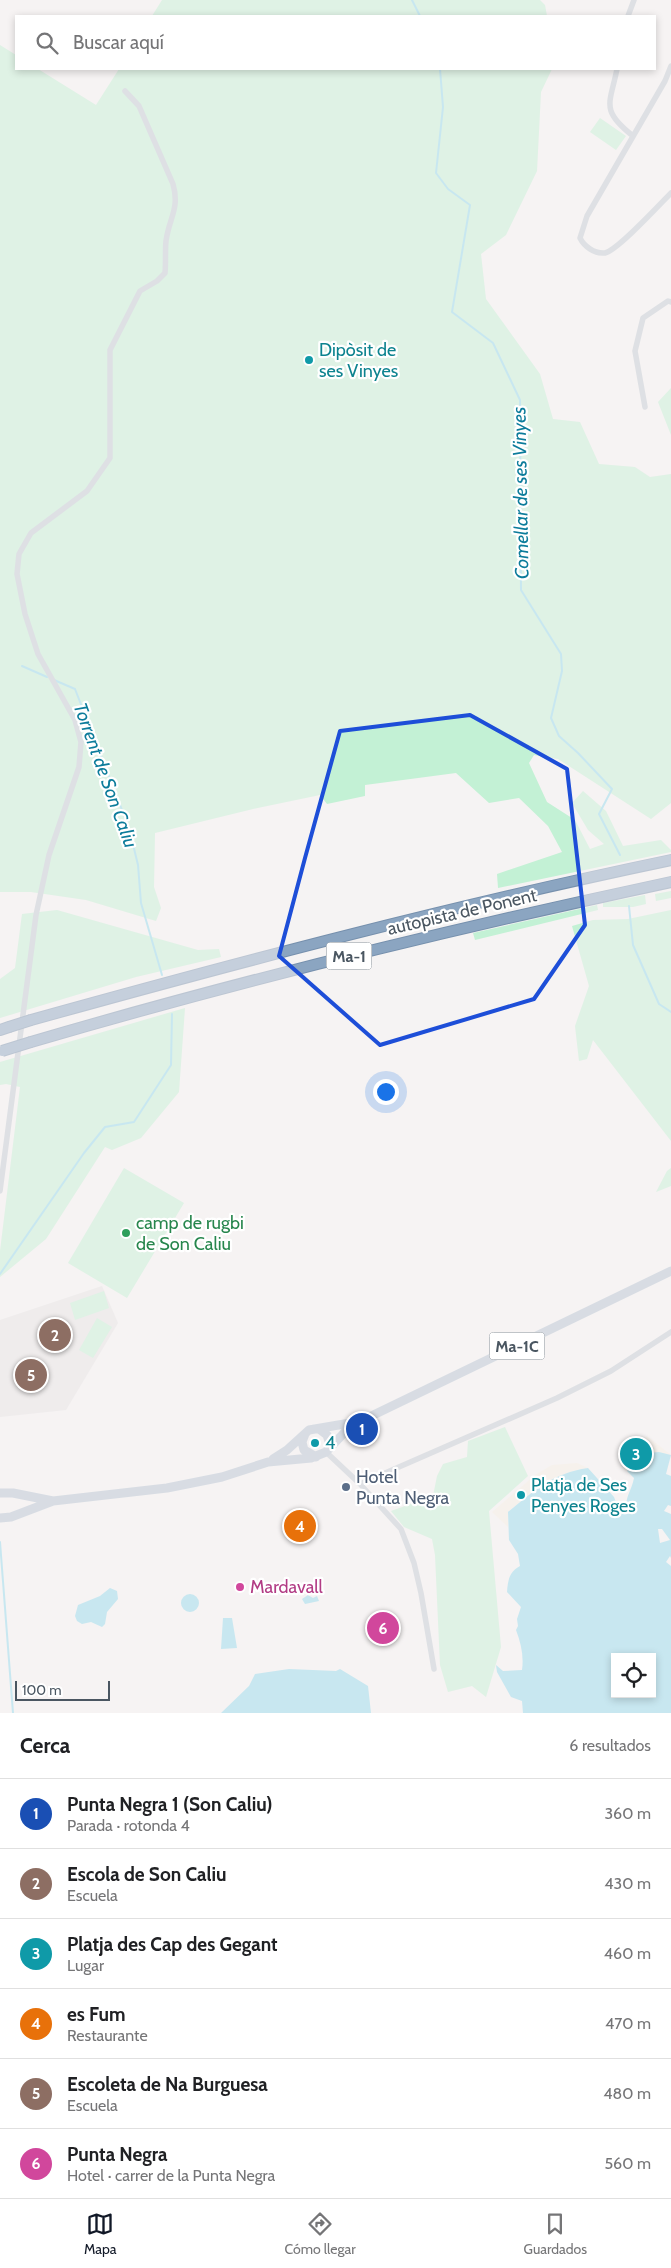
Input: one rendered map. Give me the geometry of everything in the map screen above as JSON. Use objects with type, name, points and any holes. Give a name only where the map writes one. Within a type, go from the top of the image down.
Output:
[{"type":"highway","name":"autopista de Ponent","points":[[26,1018],[395,923],[671,860]]},
{"type":"highway","name":"autopista de Ponent","points":[[1,1051],[214,991],[368,951],[671,882]]},
{"type":"highway","name":"Ma-1","points":[[4,1028],[26,1018]]},
{"type":"main road","name":"Ma-1C","points":[[0,1518],[16,1515],[54,1501],[167,1488],[222,1476],[268,1462],[316,1457],[327,1451],[344,1433],[363,1420],[671,1272]]},
{"type":"main road","name":"Ma-1C","points":[[268,1462],[287,1450],[310,1431],[363,1420]]},
{"type":"main road","points":[[316,1457],[307,1454],[302,1446],[310,1431],[319,1429],[327,1435],[330,1444],[327,1451]]},
{"type":"main road","name":"Ma-1C","points":[[0,1493],[13,1493],[54,1501]]},
{"type":"main road","points":[[13,1493],[22,1503],[22,1510],[16,1515]]},
{"type":"street","points":[[628,15],[634,0]]},
{"type":"street","points":[[671,66],[665,81],[587,216],[580,238],[584,246],[594,251],[605,253],[618,245],[671,193]]},
{"type":"street","points":[[616,70],[610,95],[611,113],[619,125],[633,136]]},
{"type":"street","points":[[0,1191],[26,1018],[36,915],[49,855],[79,767],[82,742],[75,720],[38,654],[25,614],[17,574],[19,554],[31,533],[87,491],[110,458],[110,350],[140,291],[157,281],[165,273],[166,240],[175,210],[176,197],[173,184],[139,106],[125,91]]},
{"type":"street","points":[[645,407],[635,350],[643,318],[668,301],[671,302]]},
{"type":"street","points":[[360,1484],[557,1398],[611,1371],[671,1332]]},
{"type":"street","points":[[327,1451],[401,1529],[410,1551],[421,1593],[434,1669]]},
{"type":"highlighted area","points":[[470,715],[567,769],[585,925],[534,999],[380,1045],[279,956],[340,731]]},
{"type":"shaded area","points":[[102,1286],[118,1323],[66,1410],[0,1417],[0,1320]]},
{"type":"green space","points":[[162,0],[540,0],[545,5],[547,15],[153,15]]},
{"type":"green space","points":[[0,45],[15,54],[15,70],[40,70],[96,105],[118,70],[552,70],[541,92],[537,171],[506,235],[481,254],[486,299],[540,374],[553,419],[580,422],[599,464],[635,467],[650,477],[671,474],[671,803],[651,819],[558,759],[534,755],[529,763],[547,802],[575,820],[590,849],[604,844],[588,830],[572,803],[583,791],[606,811],[623,846],[661,840],[671,852],[498,888],[497,874],[562,852],[548,826],[519,798],[489,803],[456,773],[365,785],[365,796],[327,804],[320,795],[155,833],[154,887],[161,908],[156,921],[86,900],[31,892],[0,892]]},
{"type":"green space","points":[[600,118],[626,136],[616,150],[590,132]]},
{"type":"green space","points":[[671,388],[671,435],[658,402]]},
{"type":"green space","points":[[671,891],[671,898],[656,901],[655,894]]},
{"type":"green space","points":[[645,895],[646,904],[633,907],[603,907],[603,903]]},
{"type":"green space","points":[[597,905],[598,910],[475,940],[473,933]]},
{"type":"green space","points":[[57,910],[198,950],[219,949],[221,957],[136,977],[0,1018],[0,979],[15,968],[22,914]]},
{"type":"green space","points":[[671,910],[671,1141],[593,1040],[587,1059],[579,1061],[575,1026],[589,986],[572,926],[593,920],[628,919]]},
{"type":"green space","points":[[185,1008],[179,1092],[141,1138],[112,1150],[105,1147],[46,1239],[0,1277],[0,1251],[20,1087],[6,1084],[0,1085],[0,1062]]},
{"type":"green space","name":"camp de rugbi de Son Caliu","points":[[124,1168],[184,1203],[127,1298],[68,1263]]},
{"type":"green space","points":[[671,1168],[671,1186],[656,1192],[667,1171]]},
{"type":"green space","points":[[104,1291],[109,1308],[75,1320],[70,1303]]},
{"type":"green space","points":[[97,1318],[112,1327],[93,1358],[79,1350]]},
{"type":"green space","points":[[505,1427],[528,1476],[489,1511],[501,1647],[486,1697],[472,1686],[448,1692],[440,1665],[435,1555],[432,1539],[404,1527],[391,1511],[433,1496],[437,1476],[443,1464],[467,1457],[468,1441]]},
{"type":"sand","points":[[647,1436],[671,1455],[657,1453],[647,1455],[627,1471],[622,1466],[624,1455]]},
{"type":"sand","name":"Platja de Ses Penyes Roges","points":[[577,1463],[588,1468],[554,1478],[536,1490],[508,1512],[508,1527],[492,1512],[535,1475],[552,1465]]},
{"type":"water","points":[[659,1452],[671,1455],[666,1474],[671,1476],[671,1506],[668,1505],[664,1511],[671,1514],[671,1558],[670,1556],[666,1562],[671,1566],[671,1713],[523,1713],[522,1701],[511,1697],[497,1672],[496,1665],[503,1671],[522,1670],[523,1660],[516,1630],[521,1607],[507,1592],[513,1571],[520,1566],[518,1554],[509,1540],[508,1512],[554,1478],[588,1468],[614,1497],[617,1505],[626,1505],[634,1478],[627,1471],[648,1453]],"holes":[[[658,1529],[662,1529],[670,1540],[660,1543]]]},
{"type":"water","points":[[110,1588],[117,1591],[118,1599],[107,1612],[105,1624],[102,1627],[91,1622],[82,1624],[77,1621],[75,1616],[78,1605],[100,1596]]},
{"type":"water","points":[[190,1594],[196,1597],[199,1603],[196,1609],[190,1612],[184,1609],[181,1603],[184,1597]]},
{"type":"water","points":[[308,1595],[313,1598],[317,1596],[319,1601],[305,1604],[302,1599]]},
{"type":"water","points":[[223,1618],[232,1618],[237,1648],[221,1649]]},
{"type":"water","points":[[289,1669],[336,1671],[340,1669],[368,1686],[371,1713],[221,1713],[249,1686],[255,1674]]},
{"type":"waterway","name":"Comellar de ses Vinyes","points":[[412,0],[420,15]]},
{"type":"waterway","name":"Comellar de ses Vinyes","points":[[440,70],[443,107],[436,173],[448,189],[470,205],[452,312],[493,343],[520,400],[521,590],[561,654],[562,671],[551,718],[559,736],[612,789],[599,814],[620,855]]},
{"type":"waterway","name":"Torrent de Son Caliu","points":[[22,666],[47,677]]},
{"type":"waterway","name":"Torrent de Son Caliu","points":[[54,680],[75,689],[129,828],[138,865],[141,903],[162,975]]},
{"type":"waterway","name":"Comellar de ses Vinyes","points":[[629,906],[633,945],[659,1004],[671,1012]]},
{"type":"waterway","name":"Torrent de Son Caliu","points":[[0,1274],[84,1153],[105,1127],[134,1122],[171,1065],[172,1014]]},
{"type":"waterway","name":"Torrent de Son Caliu","points":[[0,1542],[13,1713]]},
{"type":"place","name":"Dipòsit de ses Vinyes","points":[[309,360]]},
{"type":"place","name":"camp de rugbi de Son Caliu","points":[[126,1233]]},
{"type":"place","name":"Escola de Son Caliu","points":[[55,1335]]},
{"type":"place","name":"Escoleta de Na Burguesa","points":[[31,1375]]},
{"type":"place","name":"Punta Negra 1 (Son Caliu)","points":[[362,1429]]},
{"type":"place","name":"4","points":[[315,1443]]},
{"type":"place","name":"Platja des Cap des Gegant","points":[[636,1454]]},
{"type":"place","name":"Hotel Punta Negra","points":[[346,1487]]},
{"type":"place","name":"Platja de Ses Penyes Roges","points":[[521,1495]]},
{"type":"place","name":"es Fum","points":[[300,1526]]},
{"type":"place","name":"Mardavall","points":[[240,1587]]},
{"type":"place","name":"Punta Negra","points":[[383,1628]]}]
